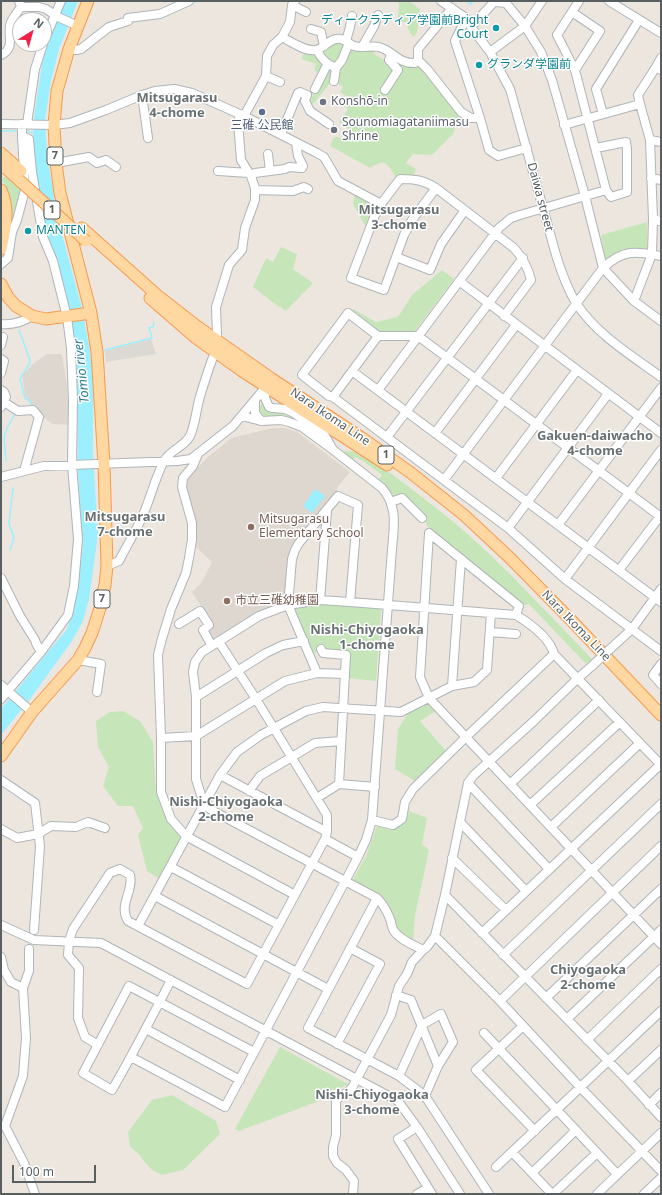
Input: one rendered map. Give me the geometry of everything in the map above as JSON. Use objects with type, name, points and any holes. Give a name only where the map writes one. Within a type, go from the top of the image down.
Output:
[{"type":"main road","name":"7","points":[[1,756],[28,709],[78,660],[86,648],[100,608],[107,566],[99,465],[97,352],[86,314],[60,193],[50,125],[57,91],[69,49],[73,24],[88,1]]},
{"type":"main road","name":"Nara Ikoma Line","points":[[1,153],[20,175],[86,241],[196,338],[242,371],[269,383],[362,438],[411,473],[464,516],[509,557],[661,715]]},
{"type":"main road","name":"Nara Ikoma Line","points":[[1,164],[20,175],[157,295],[269,383],[404,475],[458,520],[507,565],[661,725]]},
{"type":"main road","points":[[1,190],[6,205],[1,249]]},
{"type":"main road","points":[[1,284],[8,297],[16,306],[32,316],[46,319],[86,314]]},
{"type":"street","points":[[52,25],[61,1]]},
{"type":"street","points":[[69,49],[81,49],[109,27],[128,21],[128,18],[160,14],[189,1]]},
{"type":"street","name":"Daiwa street","points":[[441,1],[466,18],[490,52],[510,89],[560,269],[577,303],[593,324],[608,338],[661,377]]},
{"type":"street","points":[[490,52],[525,26],[542,1]]},
{"type":"street","points":[[579,1],[557,35],[575,70],[606,190],[611,197],[627,192],[626,142],[596,148]]},
{"type":"street","points":[[609,1],[661,33]]},
{"type":"street","points":[[471,27],[494,2],[506,3],[525,26],[541,52],[552,80],[585,196],[603,268],[634,301],[661,321]]},
{"type":"street","points":[[217,335],[216,307],[229,265],[242,250],[245,228],[255,200],[255,190],[250,175],[241,160],[238,122],[266,76],[267,56],[273,45],[282,37],[290,22],[294,3],[306,12]]},
{"type":"street","points":[[1,55],[6,52],[8,48],[10,42],[10,25],[20,4],[39,7],[73,24]]},
{"type":"street","points":[[452,8],[418,49],[418,60],[428,70],[460,112],[471,118],[480,118]]},
{"type":"street","points":[[572,12],[600,31],[575,70]]},
{"type":"street","points":[[362,47],[374,26],[378,15]]},
{"type":"street","points":[[334,80],[336,68],[342,60],[348,42],[352,16]]},
{"type":"street","points":[[466,18],[455,41],[489,150],[498,156],[527,148]]},
{"type":"street","points":[[603,114],[596,89],[639,20]]},
{"type":"street","points":[[311,29],[321,32],[321,58],[328,65],[336,68]]},
{"type":"street","points":[[282,37],[294,44],[310,50],[320,48],[333,39],[340,38],[355,46],[379,47],[408,64],[415,63],[418,60]]},
{"type":"street","points":[[1,264],[8,258],[12,232],[17,220],[25,190],[22,136],[28,124],[35,69],[41,52]]},
{"type":"street","points":[[385,90],[398,70],[389,60],[391,54]]},
{"type":"street","points":[[634,301],[652,254],[657,220],[651,178],[650,140],[638,95],[658,68],[661,58]]},
{"type":"street","points":[[314,89],[328,65]]},
{"type":"street","points":[[266,76],[280,82]]},
{"type":"street","points":[[1,124],[50,125],[70,123],[142,95],[155,91],[174,89],[192,93],[242,115],[317,153],[324,157],[338,181],[381,204]]},
{"type":"street","points":[[281,134],[298,93],[300,92],[307,95],[306,102],[310,111],[329,124]]},
{"type":"street","points":[[142,95],[148,138]]},
{"type":"street","points":[[564,125],[640,104]]},
{"type":"street","points":[[1,699],[11,693],[68,615],[74,586],[78,539],[73,465],[73,400],[68,317],[53,261],[43,237],[36,204],[29,139],[22,136]]},
{"type":"street","points":[[650,140],[661,142]]},
{"type":"street","points":[[218,171],[250,175],[289,167],[302,167],[298,156],[296,143]]},
{"type":"street","points":[[268,154],[270,171]]},
{"type":"street","points":[[56,163],[89,157],[97,163],[106,160],[116,167]]},
{"type":"street","points":[[651,178],[661,180]]},
{"type":"street","points":[[436,188],[412,220],[404,235],[384,290],[351,278],[375,215],[381,204],[400,179],[416,179],[436,188],[514,248],[523,258],[531,280],[504,316]]},
{"type":"street","points":[[255,190],[294,191],[304,188],[308,189]]},
{"type":"street","points":[[378,390],[499,228],[511,218],[606,190]]},
{"type":"street","points":[[396,257],[430,270],[441,244],[465,210]]},
{"type":"street","points":[[444,480],[603,268],[611,260],[626,253],[638,252],[661,256]]},
{"type":"street","points":[[387,437],[523,258]]},
{"type":"street","points":[[459,282],[661,433]]},
{"type":"street","points":[[619,570],[661,516],[418,336],[378,336],[348,313],[302,375],[508,528],[565,579],[661,650]]},
{"type":"street","points":[[1,324],[9,325],[28,319],[32,316]]},
{"type":"street","points":[[435,433],[516,325]]},
{"type":"street","points":[[333,397],[378,336]]},
{"type":"street","points":[[107,566],[119,561],[127,544],[138,527],[158,473],[168,454],[189,438],[193,428],[199,400],[213,357]]},
{"type":"street","points":[[1,359],[4,361],[1,373]]},
{"type":"street","points":[[496,478],[577,370]]},
{"type":"street","points":[[352,371],[658,600]]},
{"type":"street","points":[[1,477],[44,466],[164,462],[191,459],[233,426],[269,383]]},
{"type":"street","points":[[269,383],[265,398],[269,407],[285,409],[292,412],[324,434],[332,449]]},
{"type":"street","points":[[558,525],[661,388]]},
{"type":"street","points":[[1,390],[4,392],[6,397],[3,405],[18,411],[33,410],[39,417],[24,471]]},
{"type":"street","points":[[508,528],[608,394]]},
{"type":"street","points":[[254,401],[255,412],[261,421]]},
{"type":"street","points":[[131,1057],[225,1107],[358,857],[366,840],[372,820],[394,516],[391,502],[382,488],[302,427],[281,420],[261,421],[242,416]]},
{"type":"street","points":[[565,579],[661,450]]},
{"type":"street","points":[[198,454],[193,466],[183,478],[182,487],[192,523],[192,540],[189,558],[186,573],[172,609],[158,655],[161,792],[171,819],[186,836],[295,895]]},
{"type":"street","points":[[317,673],[288,605],[292,559],[299,543],[338,496],[358,505],[350,602]]},
{"type":"street","points":[[391,502],[402,498],[422,518]]},
{"type":"street","points":[[320,600],[327,510]]},
{"type":"street","points":[[516,615],[518,606],[429,533],[420,678],[429,698],[661,944]]},
{"type":"street","points":[[452,686],[461,559]]},
{"type":"street","points":[[1,578],[20,616],[41,652]]},
{"type":"street","points":[[352,1194],[354,1181],[333,1156],[333,1147],[336,1135],[336,1101],[353,1086],[390,1015],[399,986],[407,974],[412,962],[427,947],[435,936],[468,783],[474,775],[632,629],[658,600],[661,590]]},
{"type":"street","points":[[423,950],[406,941],[395,932],[387,911],[377,898],[207,807],[196,779],[195,662],[202,652],[259,616],[288,605],[320,600],[388,604],[516,615],[530,624],[552,647],[554,654],[577,679],[581,681],[661,765],[482,933]]},
{"type":"street","points":[[98,1045],[85,1037],[78,1018],[79,968],[68,955],[69,942],[73,929],[110,873],[120,870],[130,875],[132,881],[124,909],[125,916],[128,921],[247,984],[326,836],[327,815],[238,671],[203,630],[209,625],[200,611],[179,624]]},
{"type":"street","points":[[138,926],[220,775],[237,752],[261,735],[306,711],[323,707],[401,712],[452,686],[474,682],[487,670],[491,613]]},
{"type":"street","points":[[490,632],[516,634]]},
{"type":"street","points":[[196,698],[266,653],[283,645],[304,641]]},
{"type":"street","points":[[321,649],[323,653],[346,655],[339,784]]},
{"type":"street","points":[[372,820],[393,825],[402,819],[406,802],[413,789],[554,654]]},
{"type":"street","points":[[78,660],[101,664],[97,692]]},
{"type":"street","points":[[661,664],[653,675],[661,684]]},
{"type":"street","points":[[161,738],[196,736],[285,681],[317,673],[345,674]]},
{"type":"street","points":[[1,685],[28,709]]},
{"type":"street","points":[[510,784],[599,700]]},
{"type":"street","points":[[530,805],[620,722]]},
{"type":"street","points":[[249,791],[260,776],[315,743],[342,741]]},
{"type":"street","points":[[551,827],[640,743]]},
{"type":"street","points":[[220,775],[326,836],[358,857]]},
{"type":"street","points":[[1,780],[35,803],[40,846],[34,930]]},
{"type":"street","points":[[468,783],[549,870]]},
{"type":"street","points":[[317,798],[339,784],[374,787]]},
{"type":"street","points":[[503,955],[661,804]]},
{"type":"street","points":[[1,829],[17,838],[38,834],[51,826],[76,827],[88,822],[105,828]]},
{"type":"street","points":[[460,822],[526,891]]},
{"type":"street","points":[[500,1000],[661,846]]},
{"type":"street","points":[[452,858],[506,910]]},
{"type":"street","points":[[171,867],[279,925]]},
{"type":"street","points":[[546,998],[661,889]]},
{"type":"street","points":[[445,895],[628,1081],[661,1117]]},
{"type":"street","points":[[155,896],[328,989]]},
{"type":"street","points":[[377,898],[308,1028],[399,1076],[425,1096],[489,1194]]},
{"type":"street","points":[[1,925],[34,940],[101,943],[398,1101],[417,1127],[460,1194]]},
{"type":"street","points":[[567,1019],[661,930]]},
{"type":"street","points":[[435,936],[500,1000],[581,1088],[661,1171]]},
{"type":"street","points":[[337,1044],[380,964],[350,948]]},
{"type":"street","points":[[29,949],[29,971],[23,988],[26,1038],[23,1076],[3,1126],[24,1163],[35,1194]]},
{"type":"street","points":[[1,957],[4,970],[10,982],[23,988]]},
{"type":"street","points":[[587,1040],[661,969]]},
{"type":"street","points":[[171,980],[160,1002],[146,1029],[131,1057],[112,1090],[83,1073],[129,986],[160,1002],[254,1052]]},
{"type":"street","points":[[396,995],[411,1000],[438,1066]]},
{"type":"street","points":[[496,1167],[661,1011]]},
{"type":"street","points":[[399,1076],[422,1025],[441,1014],[453,1042],[438,1066],[425,1096]]},
{"type":"street","points":[[523,1026],[476,1070],[535,1131]]},
{"type":"street","points":[[146,1029],[240,1080]]},
{"type":"street","points":[[484,1033],[617,1174]]},
{"type":"street","points":[[628,1081],[661,1050]]},
{"type":"street","points":[[649,1105],[661,1093]]},
{"type":"street","points":[[417,1127],[398,1139],[430,1191],[417,1194]]},
{"type":"street","points":[[532,1173],[576,1130]]},
{"type":"street","points":[[597,1194],[661,1134]]},
{"type":"street","points":[[512,1152],[553,1194],[597,1153]]},
{"type":"street","points":[[644,1194],[661,1178]]},
{"type":"shaded area","points":[[151,339],[156,354],[106,362],[105,351]]},
{"type":"shaded area","points":[[47,354],[62,354],[67,386],[69,425],[52,424],[35,410],[25,395],[22,375],[34,363]]},
{"type":"shaded area","name":"Mitsugarasu Elementary School","points":[[273,428],[284,428],[297,432],[350,472],[337,488],[337,492],[296,540],[286,600],[282,603],[262,610],[214,642],[206,630],[213,625],[192,592],[202,582],[212,562],[194,545],[185,486],[189,477],[207,458],[231,438]]},
{"type":"green space","points":[[396,1],[409,1],[420,9],[417,32],[414,37],[410,33],[405,22],[398,22],[399,3]]},
{"type":"green space","points":[[333,41],[375,49],[374,54],[390,63],[392,56],[419,62],[460,114],[453,134],[432,155],[413,154],[406,163],[416,169],[414,175],[398,175],[396,177],[388,165],[379,163],[370,168],[330,146],[334,137],[344,138],[348,129],[339,122],[348,109],[341,104],[346,96],[340,92],[343,87],[333,80],[312,105],[309,103],[323,76],[314,70],[316,64],[302,59],[304,49],[310,51]]},
{"type":"green space","points":[[8,174],[23,188],[11,227],[7,193],[2,179]]},
{"type":"green space","points":[[355,192],[375,203],[376,208],[367,229],[353,204]]},
{"type":"green space","points":[[647,222],[647,248],[638,252],[623,249],[605,259],[601,235]]},
{"type":"green space","points":[[281,247],[297,254],[293,269],[313,283],[286,311],[253,287],[266,258],[273,262]]},
{"type":"green space","points":[[442,270],[454,279],[414,332],[380,332],[353,313],[353,309],[376,322],[398,317],[412,295]]},
{"type":"green space","points":[[262,403],[269,412],[284,412],[322,434],[261,416],[259,410]]},
{"type":"green space","points":[[343,451],[362,452],[455,523],[512,576],[592,659],[586,664],[529,604],[522,606],[430,531],[423,517],[403,496],[394,499],[387,487],[378,480],[382,475],[355,457],[352,460]]},
{"type":"green space","points":[[319,604],[378,608],[381,611],[376,681],[347,678],[348,653],[324,651],[322,649],[312,654],[293,610],[296,607]]},
{"type":"green space","points":[[426,702],[430,703],[436,711],[420,721],[447,752],[415,781],[395,769],[398,729],[409,711]]},
{"type":"green space","points":[[123,711],[140,721],[153,742],[156,793],[165,817],[182,836],[159,879],[147,871],[138,835],[143,828],[133,806],[118,806],[103,786],[109,767],[98,747],[96,721],[110,712]]},
{"type":"green space","points":[[409,811],[427,818],[422,844],[429,850],[415,916],[413,941],[402,934],[397,927],[388,904],[352,881],[366,856],[377,826],[390,830],[406,821]]},
{"type":"green space","points":[[280,1047],[348,1084],[326,1092],[319,1101],[239,1131],[235,1129]]},
{"type":"green space","points":[[172,1095],[216,1121],[220,1134],[183,1170],[162,1175],[152,1170],[140,1155],[130,1147],[128,1132],[152,1100]]},
{"type":"water","name":"Tomio river","points":[[64,1],[78,1],[59,49],[51,81],[45,119],[49,168],[59,223],[81,305],[90,351],[93,378],[93,456],[98,534],[89,599],[83,621],[72,641],[30,699],[1,735],[1,709],[67,629],[74,608],[83,546],[78,474],[77,366],[71,324],[41,211],[36,179],[33,139],[34,118],[42,64],[45,52],[52,52],[52,33]]},
{"type":"water","points":[[315,489],[325,496],[312,513],[303,506]]},
{"type":"waterway","points":[[192,3],[197,1]]},
{"type":"waterway","points":[[466,1],[471,4],[473,1]]},
{"type":"waterway","points":[[131,22],[143,20]]},
{"type":"waterway","points":[[1,131],[19,131]]},
{"type":"waterway","points":[[25,131],[35,133]]},
{"type":"waterway","points":[[105,350],[152,338],[149,328],[153,327],[154,322]]},
{"type":"waterway","points":[[19,330],[30,360],[30,363],[20,379],[25,398],[30,401],[31,406],[29,407]]},
{"type":"waterway","points":[[6,461],[4,438],[7,428],[16,412]]},
{"type":"waterway","points":[[10,550],[14,538],[9,523],[13,488]]},
{"type":"place","name":"ディークラディア学園前Bright Court","points":[[496,28]]},
{"type":"place","name":"グランダ学園前","points":[[479,65]]},
{"type":"place","name":"Konshō-in","points":[[323,102]]},
{"type":"place","name":"三碓 公民館","points":[[262,112]]},
{"type":"place","name":"Sounomiagataniimasu Shrine","points":[[334,130]]},
{"type":"place","name":"MANTEN","points":[[28,231]]},
{"type":"place","name":"Mitsugarasu Elementary School","points":[[251,527]]},
{"type":"place","name":"市立三碓幼稚園","points":[[227,601]]},
{"type":"district","name":"Mitsugarasu 4-chome","points":[[177,106]]},
{"type":"district","name":"Mitsugarasu 3-chome","points":[[399,218]]},
{"type":"district","name":"Gakuen-daiwacho 4-chome","points":[[595,444]]},
{"type":"district","name":"Mitsugarasu 7-chome","points":[[125,524]]},
{"type":"district","name":"Nishi-Chiyogaoka 1-chome","points":[[367,638]]},
{"type":"district","name":"Nishi-Chiyogaoka 2-chome","points":[[226,810]]},
{"type":"district","name":"Chiyogaoka 2-chome","points":[[588,978]]},
{"type":"district","name":"Nishi-Chiyogaoka 3-chome","points":[[372,1102]]}]
